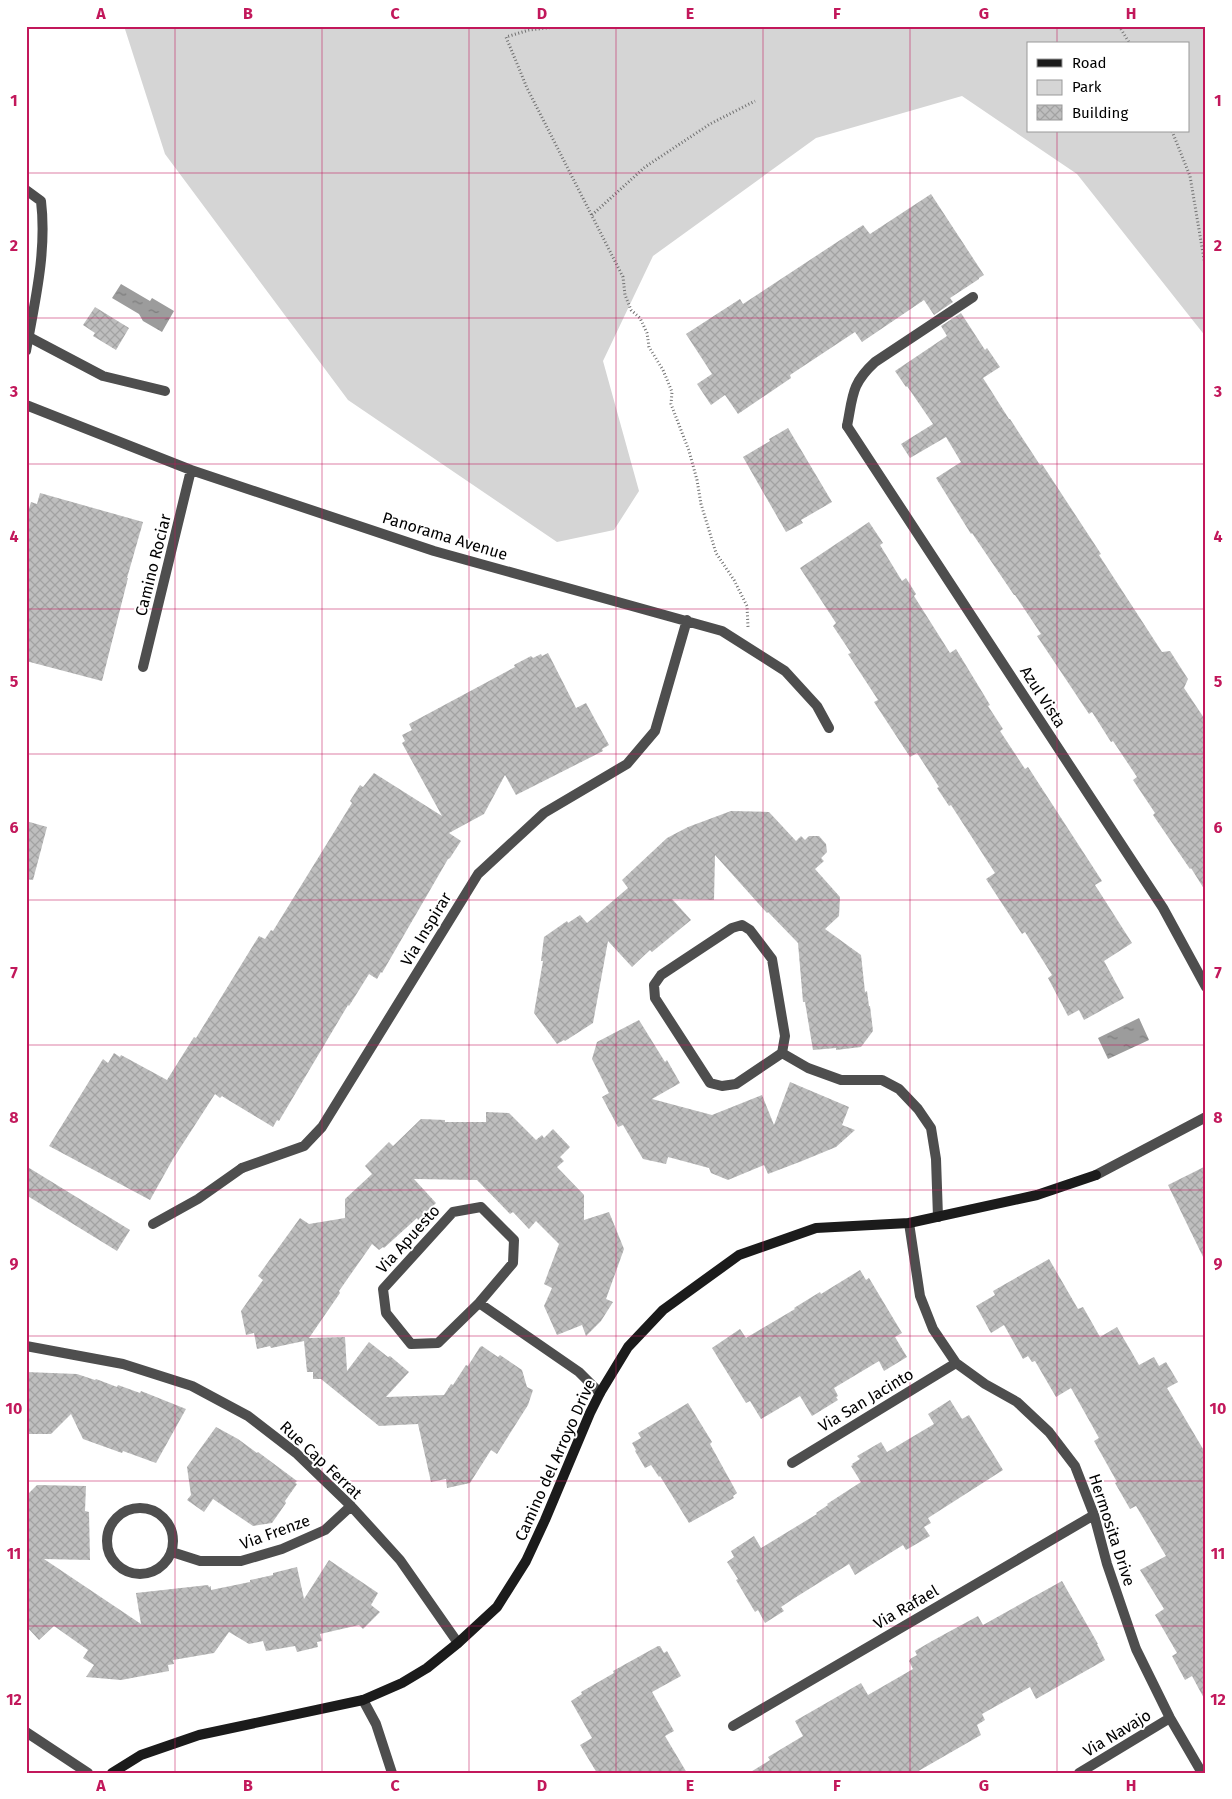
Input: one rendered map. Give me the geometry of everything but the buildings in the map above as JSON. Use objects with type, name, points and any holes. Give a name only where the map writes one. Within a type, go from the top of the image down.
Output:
[{"type":"street","points":[[26,190],[41,201],[43,218],[41,264],[26,351]]},
{"type":"street","name":"Azul Vista","points":[[974,297],[875,362],[864,372],[855,386],[848,426],[1163,908],[1206,988]]},
{"type":"street","points":[[29,337],[103,376],[166,391]]},
{"type":"street","name":"Panorama Avenue","points":[[26,405],[191,470],[434,551],[722,631],[785,671],[817,706],[830,728]]},
{"type":"street","name":"Camino Rociar","points":[[143,667],[191,470]]},
{"type":"street","name":"Via Inspirar","points":[[154,1224],[198,1199],[242,1168],[304,1146],[322,1127],[478,874],[544,813],[627,764],[655,731],[687,620]]},
{"type":"street","points":[[742,924],[750,930],[772,959],[785,1036],[782,1053],[736,1084],[722,1086],[710,1083],[655,998],[654,986],[661,975],[732,928],[742,924]]},
{"type":"street","points":[[782,1053],[808,1068],[841,1080],[882,1080],[899,1089],[918,1109],[931,1128],[936,1159],[938,1217]]},
{"type":"street","name":"Camino del Arroyo Drive","points":[[112,1773],[141,1755],[199,1735],[364,1700],[402,1683],[427,1668],[458,1643],[497,1607],[526,1561],[600,1392],[628,1347],[663,1310],[739,1256],[816,1228],[909,1223],[1037,1195],[1096,1175],[1206,1117]]},
{"type":"street","name":"Via Apuesto","points":[[481,1207],[514,1240],[512,1263],[479,1303],[438,1343],[411,1344],[386,1313],[383,1289],[453,1212],[481,1207]]},
{"type":"street","name":"Hermosita Drive","points":[[909,1223],[920,1296],[933,1329],[956,1363],[985,1384],[1018,1402],[1049,1432],[1075,1466],[1094,1515],[1107,1564],[1136,1649],[1170,1718],[1202,1773]]},
{"type":"street","points":[[479,1303],[578,1372],[600,1392]]},
{"type":"street","name":"Rue Cap Ferrat","points":[[26,1346],[123,1364],[192,1386],[248,1416],[296,1452],[400,1560],[458,1643]]},
{"type":"street","name":"Via San Jacinto","points":[[792,1463],[956,1363]]},
{"type":"street","name":"Via Frenze","points":[[172,1552],[200,1561],[240,1561],[282,1549],[325,1530],[350,1506]]},
{"type":"street","points":[[132,1509],[152,1510],[167,1522],[172,1532],[172,1552],[167,1562],[158,1570],[148,1574],[136,1574],[125,1571],[116,1564],[110,1555],[107,1544],[108,1532],[113,1522],[122,1514],[132,1509]]},
{"type":"street","name":"Via Rafael","points":[[733,1726],[1094,1515]]},
{"type":"street","points":[[364,1700],[376,1724],[392,1773]]},
{"type":"street","name":"Via Navajo","points":[[1079,1773],[1170,1718]]},
{"type":"street","points":[[26,1732],[88,1773]]},
{"type":"path","points":[[564,26],[529,30],[506,37],[526,88],[623,277],[625,295],[631,310],[640,318],[647,333],[649,347],[663,370],[672,392],[670,404],[689,451],[701,504],[716,553],[734,580],[747,606],[748,647]]},
{"type":"path","points":[[1119,26],[1129,42]]},
{"type":"path","points":[[592,215],[645,166],[710,124],[755,101]]},
{"type":"path","points":[[1172,132],[1190,176],[1206,271]]},
{"type":"green space","points":[[124,26],[1206,26],[1206,337],[1077,174],[962,96],[816,138],[653,256],[603,361],[639,491],[614,530],[557,542],[348,400],[165,154]]},
{"type":"water","points":[[121,284],[150,301],[152,298],[174,311],[162,332],[143,321],[139,314],[112,298]]},
{"type":"water","points":[[1139,1018],[1149,1040],[1108,1059],[1098,1038]]}]
